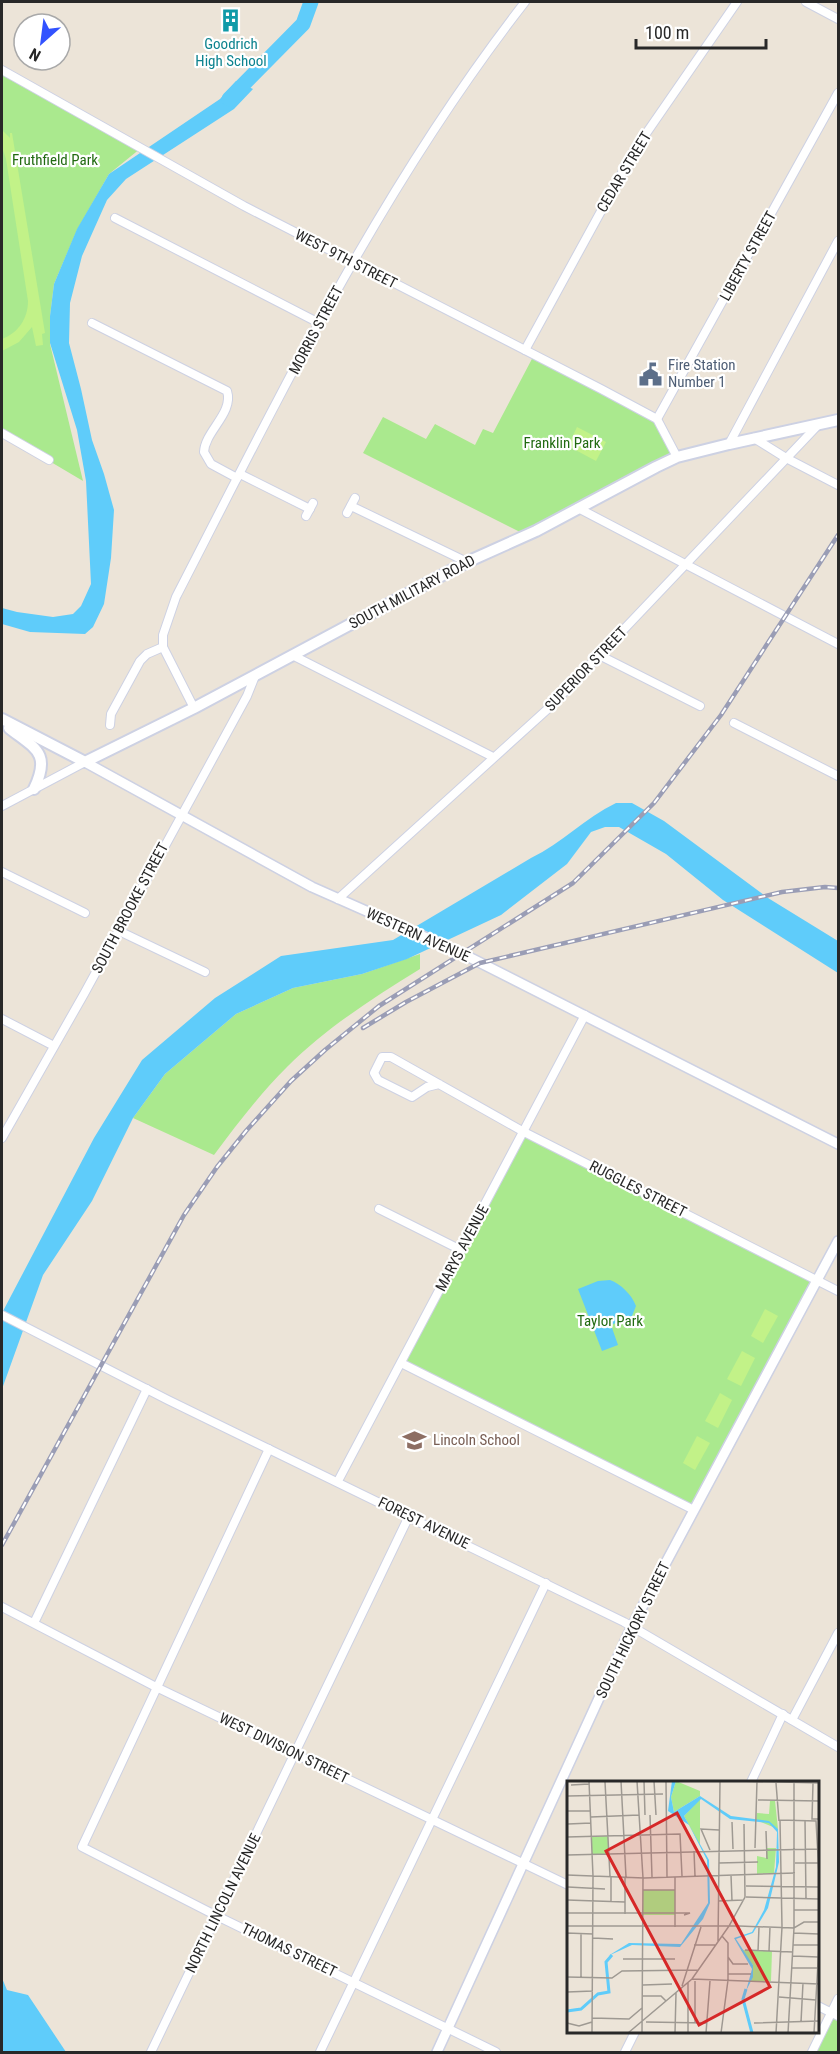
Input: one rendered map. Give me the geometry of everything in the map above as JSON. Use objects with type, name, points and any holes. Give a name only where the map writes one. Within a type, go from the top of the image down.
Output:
[{"type":"main road","name":"SOUTH MILITARY ROAD","points":[[85,762],[294,656],[468,562],[536,531],[656,466],[677,457],[838,420]]},
{"type":"main road","name":"WESTERN AVENUE","points":[[2,721],[85,762]]},
{"type":"main road","points":[[2,721],[35,748],[40,756],[43,769],[34,789]]},
{"type":"street","name":"MORRIS STREET","points":[[163,647],[163,635],[170,611],[238,476],[352,262],[446,110],[525,2]]},
{"type":"street","name":"CEDAR STREET","points":[[525,350],[634,151],[737,2]]},
{"type":"street","points":[[806,2],[838,19]]},
{"type":"street","name":"WEST 9TH STREET","points":[[2,70],[244,206],[657,419]]},
{"type":"street","name":"LIBERTY STREET","points":[[657,419],[838,93]]},
{"type":"street","points":[[114,218],[320,323]]},
{"type":"street","points":[[729,444],[838,242]]},
{"type":"street","points":[[92,323],[227,392],[228,404],[207,441],[204,452],[212,464],[309,509]]},
{"type":"street","points":[[657,419],[677,457]]},
{"type":"street","name":"SUPERIOR STREET","points":[[338,899],[492,757],[551,706],[819,424]]},
{"type":"street","points":[[2,433],[49,460]]},
{"type":"street","points":[[754,438],[786,458],[838,485]]},
{"type":"street","points":[[351,506],[468,562]]},
{"type":"street","points":[[578,508],[838,644]]},
{"type":"street","points":[[111,725],[111,714],[140,661],[147,654],[163,647],[194,708]]},
{"type":"street","points":[[598,655],[700,706]]},
{"type":"street","points":[[294,656],[492,757]]},
{"type":"street","name":"SOUTH BROOKE STREET","points":[[2,1138],[119,931],[180,815],[247,696],[255,676]]},
{"type":"street","points":[[734,723],[838,776]]},
{"type":"street","name":"WESTERN AVENUE","points":[[85,762],[312,888],[449,947],[838,1144]]},
{"type":"street","name":"SOUTH MILITARY ROAD","points":[[2,806],[85,762]]},
{"type":"street","points":[[2,872],[85,913]]},
{"type":"street","points":[[119,931],[205,972]]},
{"type":"street","name":"MARYS AVENUE","points":[[338,1481],[585,1016]]},
{"type":"street","points":[[2,1019],[54,1046]]},
{"type":"street","name":"RUGGLES STREET","points":[[439,1084],[427,1087],[412,1097],[378,1080],[374,1073],[382,1057],[386,1056],[439,1084],[524,1132],[838,1291]]},
{"type":"street","points":[[379,1209],[461,1250]]},
{"type":"street","name":"SOUTH HICKORY STREET","points":[[438,2052],[632,1626],[838,1241]]},
{"type":"street","name":"FOREST AVENUE","points":[[2,1315],[147,1389],[632,1626],[838,1747]]},
{"type":"street","points":[[401,1363],[694,1510]]},
{"type":"street","points":[[34,1623],[147,1389]]},
{"type":"street","points":[[156,1687],[270,1449]]},
{"type":"street","name":"NORTH LINCOLN AVENUE","points":[[151,2052],[409,1516]]},
{"type":"street","points":[[320,2052],[546,1583]]},
{"type":"street","name":"WEST DIVISION STREET","points":[[2,1606],[156,1687],[567,1884]]},
{"type":"street","points":[[792,1719],[838,1633]]},
{"type":"street","name":"THOMAS STREET","points":[[156,1687],[82,1847],[217,1916],[496,2052]]},
{"type":"street","points":[[750,1781],[783,1714]]},
{"type":"street","points":[[812,2052],[835,2014],[838,1998]]},
{"type":"street","points":[[819,2006],[835,2014]]},
{"type":"street","points":[[626,2052],[634,2033]]},
{"type":"green space","name":"Fruthfield Park","points":[[2,70],[141,148],[109,174],[77,230],[54,284],[50,316],[50,344],[83,481],[2,433]]},
{"type":"green space","points":[[2,130],[10,138],[10,133],[12,133],[45,333],[42,334],[43,345],[36,346],[32,327],[19,342],[2,351],[2,339],[13,333],[21,324],[28,308],[28,301],[6,159],[2,147]]},
{"type":"green space","name":"Franklin Park","points":[[534,355],[657,419],[677,457],[526,535],[363,453],[383,417],[426,439],[435,424],[475,445],[483,429],[493,433]]},
{"type":"green space","points":[[577,427],[606,442],[596,461],[568,446]]},
{"type":"green space","points":[[420,954],[420,969],[334,1026],[287,1067],[267,1088],[214,1155],[133,1118],[165,1074],[236,1014],[293,988],[362,974]]},
{"type":"green space","name":"Taylor Park","points":[[524,1132],[818,1279],[694,1510],[401,1363]]},
{"type":"green space","points":[[765,1309],[778,1316],[763,1343],[751,1336]]},
{"type":"green space","points":[[742,1351],[755,1358],[741,1386],[727,1379]]},
{"type":"green space","points":[[720,1393],[732,1400],[718,1428],[705,1421]]},
{"type":"green space","points":[[697,1436],[710,1443],[695,1470],[683,1463]]},
{"type":"green space","points":[[831,2012],[838,2016],[838,2052],[812,2052]]},
{"type":"water","points":[[236,81],[253,89],[234,109],[126,179],[107,200],[82,256],[70,303],[69,343],[92,440],[114,510],[111,558],[104,604],[93,627],[85,634],[30,632],[2,624],[2,608],[53,617],[73,614],[81,606],[91,584],[86,481],[77,430],[50,343],[50,316],[54,284],[77,229],[109,174],[220,99]]},
{"type":"water","points":[[616,803],[632,803],[664,821],[768,898],[838,941],[838,973],[723,900],[666,854],[619,827],[605,827],[591,832],[567,864],[501,915],[407,959],[362,974],[293,988],[236,1014],[165,1074],[133,1118],[92,1201],[43,1275],[2,1389],[2,1313],[94,1138],[142,1060],[215,998],[281,956],[393,940],[542,852]]},
{"type":"water","points":[[610,1280],[626,1290],[636,1306],[632,1316],[611,1325],[618,1345],[602,1351],[578,1289],[598,1281]]},
{"type":"water","points":[[2,1978],[7,1990],[28,1995],[66,2052],[2,2052]]},
{"type":"waterway","points":[[229,99],[303,24],[311,2]]},
{"type":"railway","points":[[2,1545],[184,1215],[217,1167],[246,1131],[291,1081],[379,1006],[573,883],[654,803],[721,715],[838,535]]},
{"type":"railway","points":[[363,1028],[406,1002],[480,963],[782,892],[825,887],[838,888]]},
{"type":"place","name":"Goodrich High School","points":[[231,20]]},
{"type":"place","name":"Fire Station Number 1","points":[[650,374]]},
{"type":"place","name":"Lincoln School","points":[[415,1440]]}]
